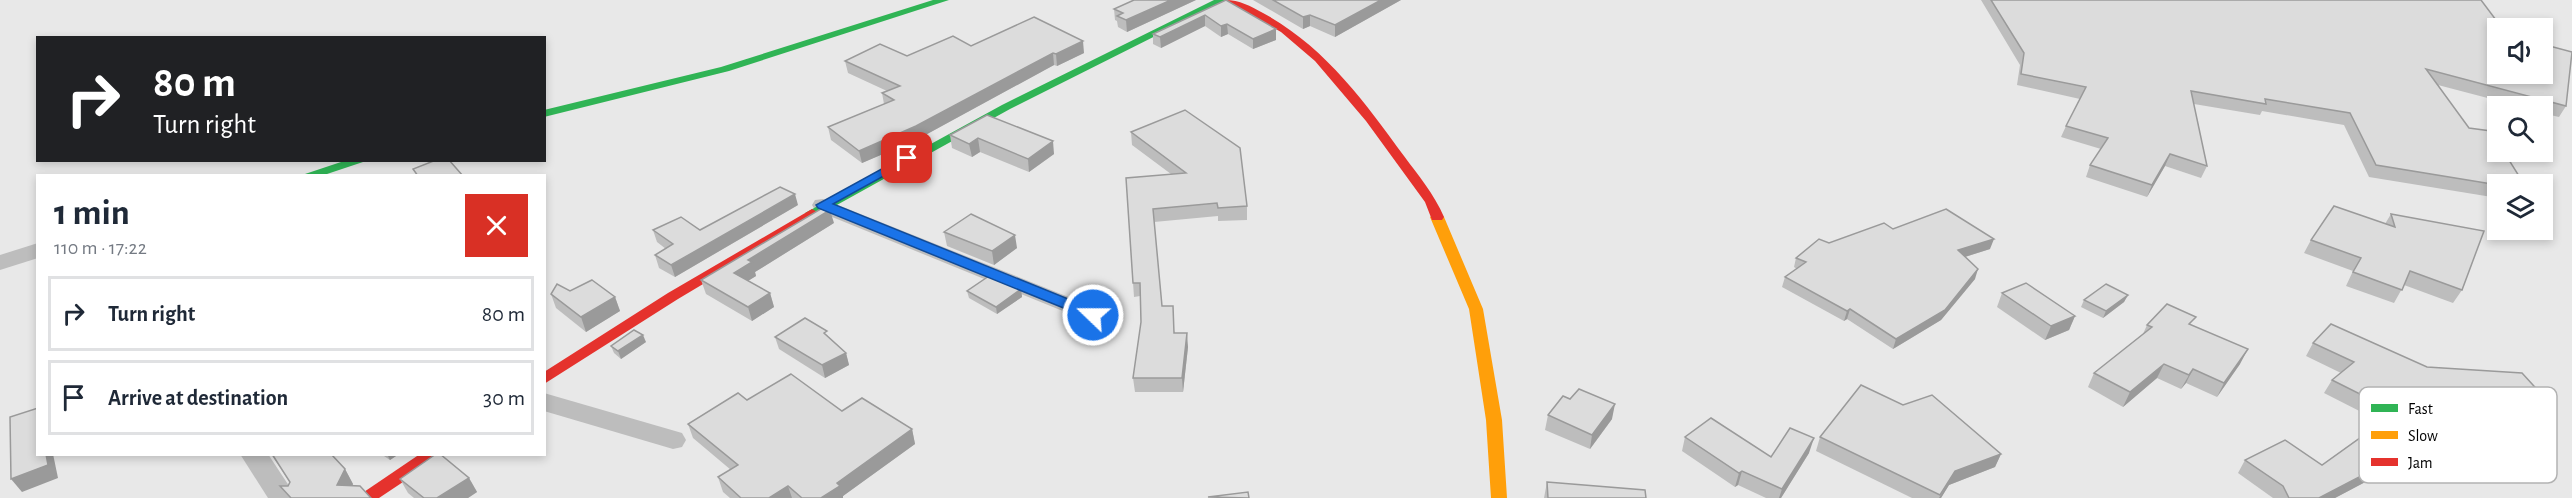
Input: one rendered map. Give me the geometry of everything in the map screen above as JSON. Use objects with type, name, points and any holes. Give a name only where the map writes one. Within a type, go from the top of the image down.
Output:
[{"type":"street","points":[[546,114],[725,69],[944,0]]},
{"type":"street","points":[[546,378],[676,292],[823,205],[1011,103],[1232,1],[1300,41],[1318,58],[1364,111],[1431,202],[1476,309],[1494,420],[1499,498]]},
{"type":"street","points":[[313,174],[356,162]]},
{"type":"street","points":[[823,205],[1093,315]]},
{"type":"street","points":[[0,262],[36,251]]},
{"type":"street","points":[[546,403],[673,440]]},
{"type":"street","points":[[254,456],[283,498]]},
{"type":"street","points":[[367,498],[430,456]]},
{"type":"shaded area","points":[[0,0],[2572,0],[2572,498],[0,498]]},
{"type":"building","points":[[1134,0],[1171,0],[1126,20],[1117,16],[1123,13],[1114,9]]},
{"type":"building","points":[[1226,0],[1276,29],[1253,39],[1227,24],[1221,26],[1205,15],[1160,37],[1153,34]]},
{"type":"building","points":[[1273,0],[1381,0],[1335,25],[1310,15],[1303,17]]},
{"type":"building","points":[[1991,0],[2481,0],[2494,18],[2487,18],[2487,84],[2553,84],[2553,47],[2572,52],[2566,106],[2553,103],[2553,96],[2528,96],[2426,69],[2469,128],[2487,130],[2487,162],[2510,162],[2518,174],[2487,174],[2487,183],[2376,165],[2350,113],[2265,99],[2266,104],[2191,91],[2207,166],[2170,154],[2152,185],[2090,165],[2108,138],[2066,126],[2086,87],[2021,74],[2024,53]]},
{"type":"building","points":[[1034,17],[1083,41],[1056,54],[1053,53],[916,126],[859,151],[828,127],[894,100],[882,93],[900,86],[845,61],[880,44],[907,56],[953,36],[971,46]]},
{"type":"building","points":[[1185,110],[1240,148],[1247,206],[1218,208],[1217,203],[1153,209],[1162,306],[1173,306],[1174,333],[1187,333],[1182,378],[1133,378],[1141,322],[1140,283],[1133,283],[1126,178],[1186,173],[1131,132]]},
{"type":"building","points":[[987,115],[1053,141],[1028,159],[978,138],[969,144],[950,135]]},
{"type":"building","points":[[431,162],[451,162],[461,174],[417,174],[413,169]]},
{"type":"building","points":[[780,187],[795,194],[671,265],[655,255],[673,244],[653,230],[681,217],[700,230]]},
{"type":"building","points":[[2334,206],[2395,227],[2391,214],[2484,231],[2462,290],[2410,271],[2402,290],[2353,272],[2361,258],[2311,240]]},
{"type":"building","points":[[824,207],[830,210],[748,260],[752,262],[734,273],[770,293],[748,307],[701,280]]},
{"type":"building","points":[[1946,209],[1994,239],[1958,250],[1978,269],[1945,310],[1896,339],[1850,309],[1847,311],[1785,277],[1806,262],[1796,258],[1819,239],[1829,243],[1884,223],[1893,229]]},
{"type":"building","points":[[971,214],[1015,235],[992,251],[944,232]]},
{"type":"building","points":[[989,276],[1021,289],[996,307],[967,291]]},
{"type":"building","points":[[592,280],[615,297],[581,317],[551,294],[557,284],[570,291]]},
{"type":"building","points":[[2026,283],[2075,316],[2051,326],[2002,293]]},
{"type":"building","points":[[2106,284],[2128,295],[2106,311],[2084,300]]},
{"type":"building","points":[[2167,304],[2196,317],[2189,324],[2248,349],[2224,383],[2193,369],[2189,375],[2164,364],[2130,392],[2094,373],[2152,327],[2147,325]]},
{"type":"building","points":[[805,318],[827,331],[824,333],[846,353],[822,365],[775,337]]},
{"type":"building","points":[[2331,324],[2427,367],[2522,373],[2535,387],[2359,387],[2359,394],[2332,380],[2354,362],[2313,343]]},
{"type":"building","points":[[634,330],[643,335],[618,351],[611,346]]},
{"type":"building","points":[[791,374],[842,411],[862,398],[912,429],[837,483],[840,486],[821,498],[802,498],[788,486],[769,498],[741,498],[718,477],[738,465],[688,424],[738,393],[747,400]]},
{"type":"building","points":[[1861,385],[1903,405],[1932,395],[2001,454],[1955,471],[1940,495],[1820,437]]},
{"type":"building","points":[[1579,389],[1615,404],[1592,435],[1548,415],[1563,396],[1570,399]]},
{"type":"building","points":[[36,409],[36,456],[46,456],[48,465],[11,479],[10,417]]},
{"type":"building","points":[[1711,418],[1771,457],[1790,428],[1814,438],[1782,489],[1742,471],[1739,473],[1685,437]]},
{"type":"building","points":[[2359,438],[2359,477],[2319,498],[2289,498],[2283,486],[2245,460],[2285,440],[2322,465]]},
{"type":"building","points":[[273,456],[333,456],[345,469],[337,485],[360,486],[371,498],[291,498],[280,486],[288,486],[290,482]]},
{"type":"building","points":[[433,456],[442,456],[469,478],[437,498],[424,498],[400,479]]},
{"type":"building","points":[[1547,482],[1645,490],[1646,498],[1548,498]]},
{"type":"building","points":[[1248,492],[1249,498],[1208,497]]},
{"type":"traffic: fast","points":[[546,114],[725,69],[944,0]]},
{"type":"traffic: fast","points":[[812,213],[1006,107],[1222,0]]},
{"type":"traffic: fast","points":[[312,174],[356,162]]},
{"type":"traffic: slow","points":[[1437,217],[1476,309],[1494,420],[1499,498]]},
{"type":"traffic: jam","points":[[1230,0],[1301,42],[1337,77],[1431,202],[1437,217]]},
{"type":"traffic: jam","points":[[546,378],[673,296],[812,213]]},
{"type":"traffic: jam","points":[[367,498],[430,456]]},
{"type":"route","points":[[907,158],[823,205],[1093,315]]}]
